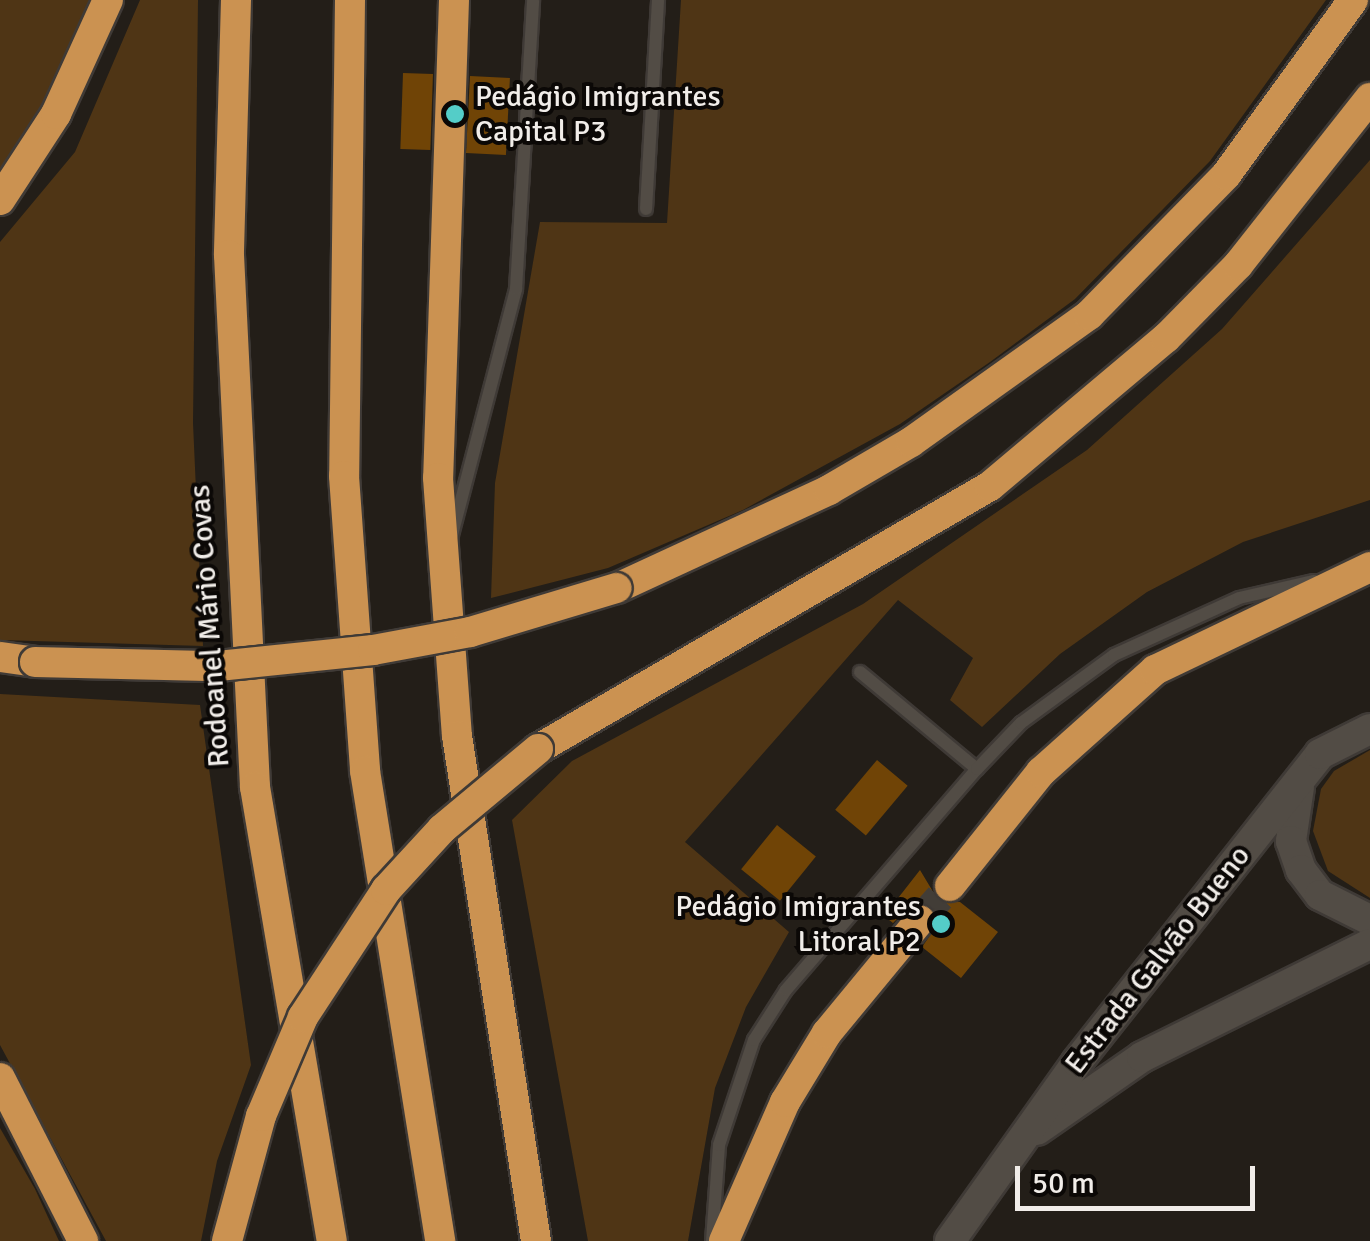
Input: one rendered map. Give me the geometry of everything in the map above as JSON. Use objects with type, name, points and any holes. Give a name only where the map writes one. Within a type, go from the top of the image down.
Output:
[{"type":"highway","points":[[0,200],[56,114],[108,0]]},
{"type":"highway","name":"Rodoanel Mário Covas","points":[[236,0],[228,256],[256,786],[332,1241]]},
{"type":"highway","points":[[350,0],[348,535],[365,771],[440,1241]]},
{"type":"highway","points":[[454,0],[438,389],[445,561],[457,736],[536,1241]]},
{"type":"highway","points":[[0,657],[34,662],[218,666],[373,650],[470,632],[617,588],[846,480],[1089,315],[1226,175],[1353,0]]},
{"type":"highway","points":[[226,1241],[261,1116],[303,1017],[386,890],[442,829],[538,749],[990,486],[1166,338],[1238,265],[1370,98]]},
{"type":"highway","points":[[950,886],[1041,772],[1140,682],[1216,634],[1367,568]]},
{"type":"highway","points":[[724,1241],[785,1102],[827,1033],[920,920]]},
{"type":"highway","points":[[0,1078],[83,1241]]},
{"type":"main road","name":"Estrada Galvão Bueno","points":[[950,1241],[1018,1143],[1320,754],[1370,729]]},
{"type":"main road","name":"Estrada Galvão Bueno","points":[[1301,780],[1292,810],[1301,870],[1320,895],[1370,920]]},
{"type":"main road","name":"Estrada Galvão Bueno","points":[[1018,1143],[1142,1057],[1370,944]]},
{"type":"lane","points":[[445,561],[516,289],[533,0]]},
{"type":"lane","points":[[646,209],[658,0]]},
{"type":"lane","points":[[712,1241],[719,1145],[754,1040],[786,990],[1021,722],[1114,655],[1239,598],[1367,568]]},
{"type":"lane","points":[[860,672],[977,769]]},
{"type":"shaded area","points":[[0,0],[94,0],[45,114],[0,180]]},
{"type":"shaded area","points":[[140,0],[198,0],[193,423],[203,646],[0,640],[0,242],[75,152]]},
{"type":"shaded area","points":[[681,0],[1326,0],[1210,161],[1075,299],[990,362],[900,424],[743,510],[608,568],[491,598],[495,483],[540,222],[667,223]]},
{"type":"shaded area","points":[[1370,160],[1370,500],[1243,542],[1147,592],[1060,654],[982,727],[950,700],[973,658],[898,600],[685,842],[789,932],[746,1007],[715,1088],[688,1241],[588,1241],[512,820],[572,761],[863,604],[1087,450],[1222,329]]},
{"type":"shaded area","points":[[0,694],[200,705],[251,1065],[217,1161],[201,1241],[106,1241],[0,1045]]},
{"type":"shaded area","points":[[1370,750],[1370,898],[1328,871],[1313,831],[1321,789],[1334,771]]},
{"type":"shaded area","points":[[0,1128],[35,1189],[59,1241],[0,1241]]},
{"type":"building","points":[[403,73],[433,74],[430,150],[400,149]]},
{"type":"building","points":[[470,76],[510,78],[506,155],[466,153]]},
{"type":"building","points":[[877,760],[908,786],[866,836],[835,810]]},
{"type":"building","points":[[777,825],[816,856],[780,901],[741,869]]},
{"type":"building","name":"Pedágio Imigrantes Litoral P2","points":[[920,870],[938,900],[960,902],[998,932],[961,978],[922,947],[938,924],[931,905],[913,903],[893,923],[884,916]]},
{"type":"tunnel","points":[[920,920],[950,886]]},
{"type":"place","name":"Pedágio Imigrantes Capital P3","points":[[455,114]]},
{"type":"place","name":"Pedágio Imigrantes Litoral P2","points":[[941,924]]}]
